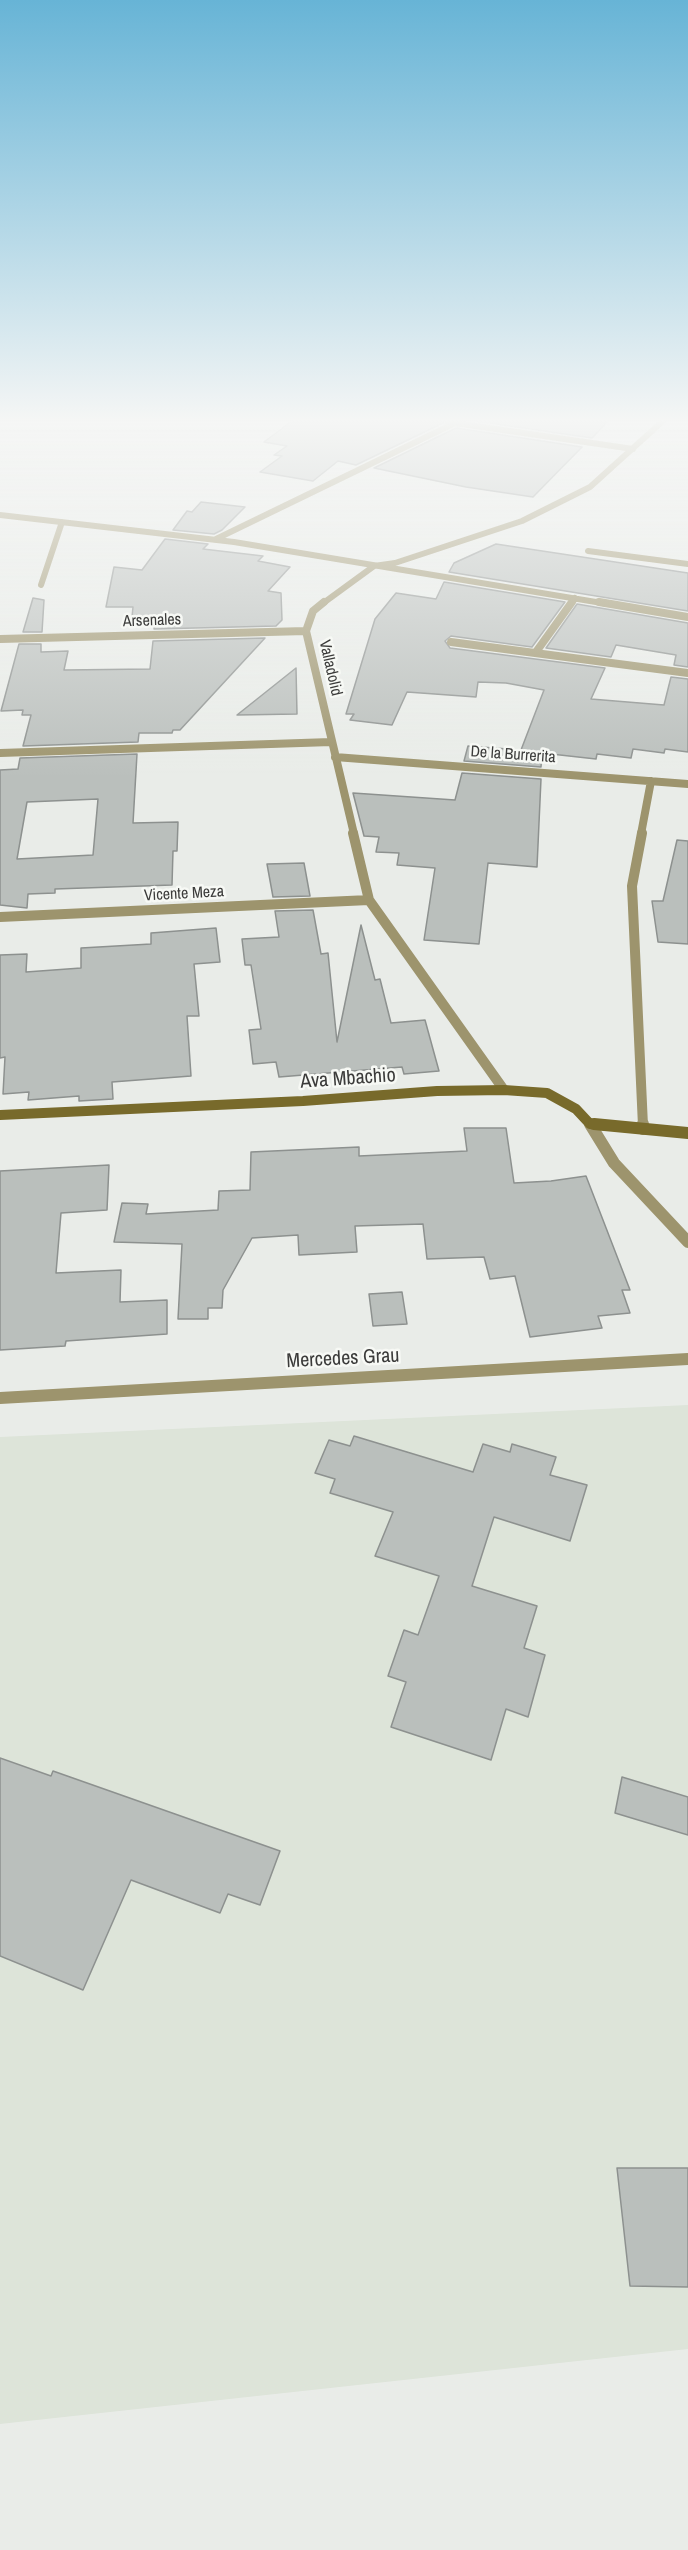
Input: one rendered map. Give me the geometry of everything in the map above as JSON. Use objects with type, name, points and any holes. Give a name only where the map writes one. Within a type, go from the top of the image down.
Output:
[{"type":"street","points":[[41,585],[56,540]]},
{"type":"street","points":[[214,540],[688,617]]},
{"type":"street","name":"Valladolid","points":[[463,540],[395,562],[374,566],[313,611],[306,631],[369,900],[504,1090]]},
{"type":"street","points":[[588,551],[688,564]]},
{"type":"street","points":[[536,652],[575,598]]},
{"type":"street","name":"Arsenales","points":[[0,639],[306,631]]},
{"type":"street","points":[[451,642],[688,673]]},
{"type":"street","points":[[0,753],[331,742]]},
{"type":"street","name":"De la Burrerita","points":[[335,757],[688,784]]},
{"type":"street","points":[[643,1129],[632,886],[651,781]]},
{"type":"street","name":"Vicente Meza","points":[[0,917],[369,900]]},
{"type":"street","name":"Ava Mbachio","points":[[0,1115],[303,1101],[437,1091],[504,1090],[547,1093],[570,1104],[590,1124]]},
{"type":"street","points":[[590,1124],[688,1133]]},
{"type":"street","points":[[590,1124],[614,1162],[688,1242]]},
{"type":"street","name":"Mercedes Grau","points":[[0,1398],[688,1359]]},
{"type":"shaded area","points":[[688,1405],[688,2349],[0,2424],[0,1437]]},
{"type":"building","points":[[164,540],[208,544],[203,549],[263,556],[258,561],[290,567],[268,591],[281,593],[282,620],[276,626],[154,629],[155,618],[132,617],[133,607],[106,607],[114,567],[142,570]]},
{"type":"building","points":[[496,544],[688,573],[688,611],[449,572],[454,563]]},
{"type":"building","points":[[444,582],[565,602],[532,647],[451,636],[445,641],[450,648],[605,668],[591,699],[664,705],[671,677],[688,679],[688,752],[665,749],[664,753],[633,749],[631,758],[597,754],[596,759],[542,753],[541,767],[464,761],[468,746],[521,750],[544,690],[506,683],[478,682],[476,697],[407,692],[392,725],[350,720],[354,714],[346,714],[375,619],[396,593],[436,599]]},
{"type":"building","points":[[33,598],[44,600],[42,632],[23,632]]},
{"type":"building","points":[[577,604],[688,623],[688,667],[674,665],[676,655],[616,645],[611,657],[546,648]]},
{"type":"building","points":[[265,638],[180,730],[173,730],[172,733],[139,733],[138,742],[23,746],[31,715],[22,715],[23,710],[1,711],[19,644],[41,644],[41,652],[68,651],[64,670],[150,669],[153,641]]},
{"type":"building","points":[[296,668],[297,714],[237,715]]},
{"type":"building","points":[[137,754],[133,823],[178,822],[177,851],[173,851],[172,885],[55,889],[55,893],[28,894],[27,908],[0,905],[0,770],[18,769],[20,758]],"holes":[[[98,799],[93,855],[17,859],[27,802]]]},
{"type":"building","points":[[462,773],[541,779],[537,867],[488,863],[479,944],[424,940],[435,868],[397,865],[399,853],[376,852],[379,837],[364,836],[353,793],[455,800]]},
{"type":"building","points":[[677,840],[688,841],[688,944],[658,942],[652,901],[663,901]]},
{"type":"building","points":[[304,863],[310,896],[273,897],[267,864]]},
{"type":"building","points":[[313,910],[321,954],[328,953],[337,1042],[361,925],[375,980],[380,979],[391,1023],[425,1020],[439,1071],[404,1074],[402,1067],[279,1077],[276,1062],[253,1064],[249,1030],[261,1029],[251,965],[245,965],[242,939],[279,937],[275,911]]},
{"type":"building","points":[[216,928],[220,962],[194,964],[199,1016],[187,1016],[191,1076],[112,1082],[113,1099],[79,1101],[79,1096],[28,1100],[29,1092],[3,1094],[5,1057],[0,1058],[0,955],[27,954],[26,972],[81,968],[81,948],[151,944],[151,933]]},
{"type":"building","points":[[464,1128],[506,1128],[514,1183],[586,1176],[630,1290],[622,1290],[630,1313],[598,1316],[602,1328],[530,1337],[515,1276],[490,1279],[484,1257],[427,1259],[423,1224],[355,1226],[357,1252],[299,1255],[298,1235],[252,1238],[223,1290],[222,1308],[208,1308],[208,1319],[178,1319],[182,1244],[114,1242],[122,1203],[148,1204],[146,1214],[218,1210],[219,1191],[250,1190],[251,1152],[359,1147],[359,1156],[467,1151]]},
{"type":"building","points":[[109,1165],[107,1210],[61,1213],[56,1273],[121,1270],[120,1302],[167,1300],[167,1334],[66,1341],[65,1346],[0,1350],[0,1171]]},
{"type":"building","points":[[402,1292],[407,1324],[373,1326],[369,1294]]},
{"type":"building","points":[[354,1436],[473,1472],[483,1444],[510,1452],[512,1444],[556,1457],[550,1475],[587,1485],[570,1541],[494,1517],[472,1586],[537,1606],[524,1648],[545,1655],[528,1717],[506,1709],[491,1760],[391,1727],[406,1682],[388,1676],[404,1630],[418,1635],[439,1576],[375,1556],[393,1512],[330,1493],[335,1479],[315,1473],[329,1440],[350,1446]]},
{"type":"building","points":[[0,1758],[51,1776],[53,1771],[280,1851],[260,1905],[228,1894],[220,1913],[131,1880],[83,1990],[0,1956]]},
{"type":"building","points":[[622,1777],[688,1797],[688,1835],[615,1813]]},
{"type":"building","points":[[617,2168],[688,2168],[688,2287],[630,2286]]}]
